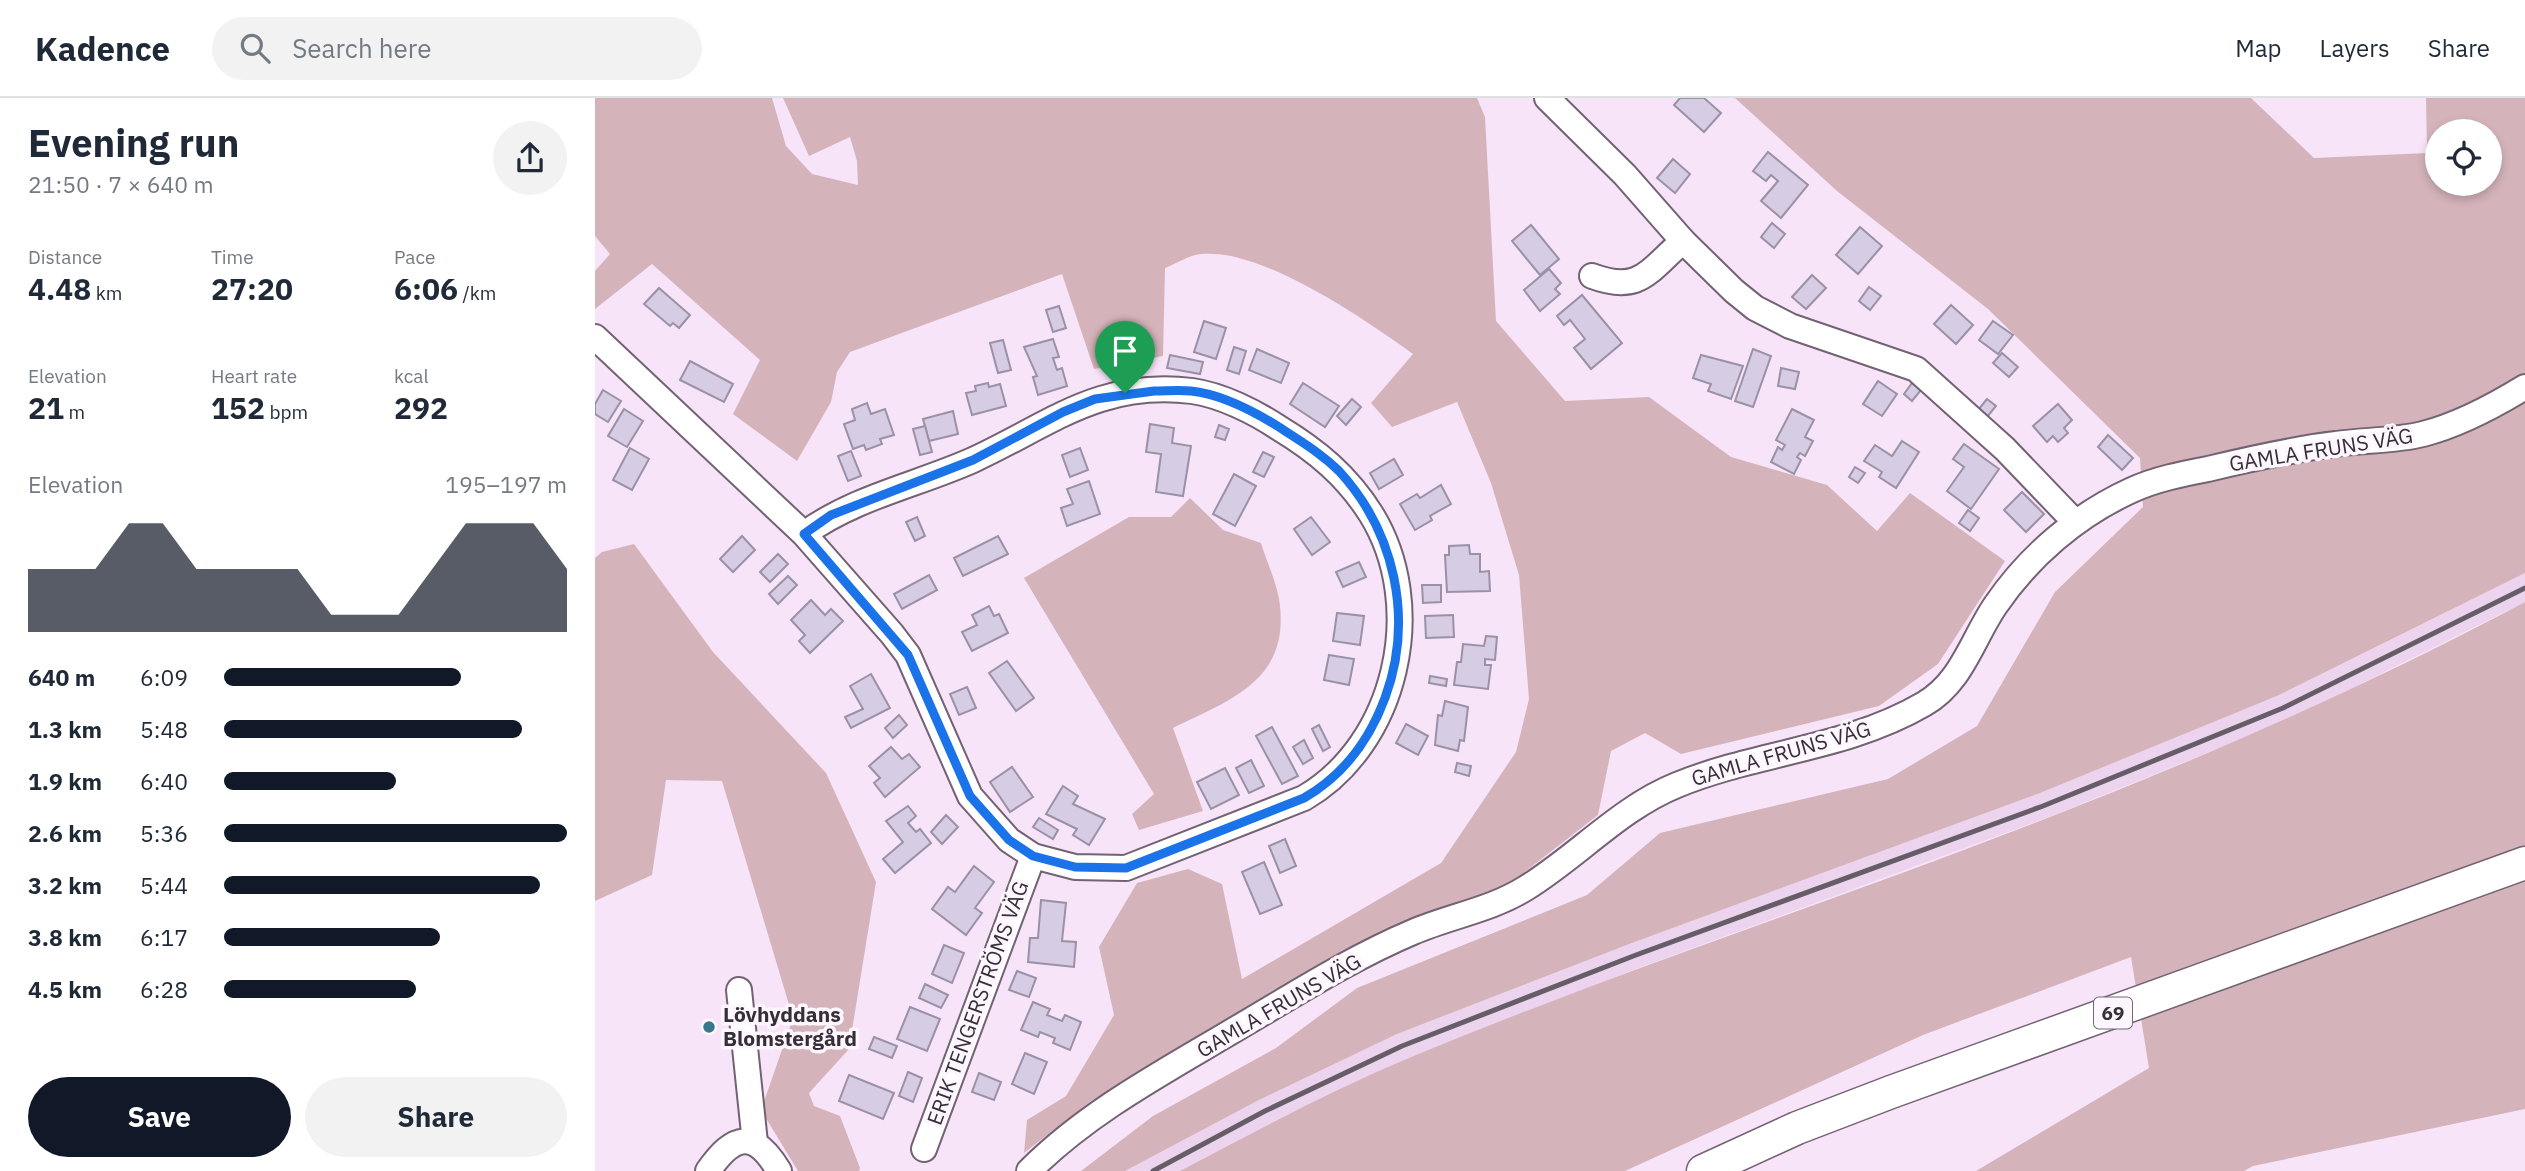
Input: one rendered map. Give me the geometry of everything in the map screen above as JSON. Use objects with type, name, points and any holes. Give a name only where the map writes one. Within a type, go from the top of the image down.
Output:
[{"type":"main road","name":"69","points":[[1703,1171],[1797,1128],[1891,1092],[2525,863]]},
{"type":"street","points":[[1546,98],[1625,175],[1683,242],[1755,308],[1790,326],[1916,369],[2005,449],[2074,521]]},
{"type":"street","points":[[1592,276],[1622,285],[1635,282],[1683,242]]},
{"type":"street","name":"ERIK TENGERSTRÖMS VÄG","points":[[595,337],[804,534],[908,655],[970,796],[1009,840],[1033,856],[1075,867],[1102,870],[1142,864],[1304,798],[1327,785],[1345,768],[1367,738],[1380,711],[1395,667],[1400,631],[1395,579],[1387,549],[1372,516],[1355,491],[1314,450],[1263,418],[1193,391],[1125,393],[1095,399],[1063,412],[973,460],[831,515],[804,534]]},
{"type":"street","name":"GAMLA FRUNS VÄG","points":[[1029,1171],[1090,1119],[1174,1066],[1321,978],[1413,932],[1480,910],[1526,889],[1654,795],[1681,783],[1834,742],[1884,724],[1928,702],[1943,689],[1969,657],[1994,607],[2027,567],[2074,521],[2133,490],[2162,479],[2275,453],[2423,434],[2486,410],[2525,387]]},
{"type":"street","name":"ERIK TENGERSTRÖMS VÄG","points":[[924,1149],[1033,856]]},
{"type":"street","points":[[739,990],[755,1143]]},
{"type":"street","points":[[708,1171],[730,1144],[745,1140],[755,1143],[770,1155],[779,1171]]},
{"type":"shaded area","points":[[595,98],[772,98],[786,146],[812,174],[858,185],[857,161],[850,137],[809,156],[783,98],[1477,98],[1485,117],[1496,321],[1565,401],[1649,397],[1731,457],[1827,485],[1877,531],[1910,493],[2005,561],[1938,664],[1879,706],[1681,754],[1645,733],[1611,751],[1598,815],[1517,878],[1091,1101],[1024,1153],[1027,1120],[1066,1096],[1114,1015],[1099,947],[1137,883],[1188,869],[1222,884],[1242,979],[1441,863],[1516,752],[1529,699],[1519,575],[1491,483],[1457,402],[1392,427],[1371,403],[1413,354],[1340,305],[1282,274],[1226,255],[1201,254],[1165,268],[1163,356],[1094,369],[1062,274],[850,352],[837,372],[831,402],[797,461],[733,414],[760,360],[652,264],[595,309],[595,271],[610,254],[595,236]]},
{"type":"shaded area","points":[[1735,98],[2251,98],[2314,158],[2425,153],[2425,196],[2502,196],[2502,119],[2426,119],[2426,98],[2525,98],[2525,573],[2277,696],[2040,793],[1632,943],[1397,1034],[1259,1100],[1125,1171],[1081,1171],[1153,1116],[1276,1048],[1357,988],[1587,895],[1660,833],[1888,779],[1977,726],[2055,592],[2143,507],[2140,458],[1988,309],[1837,191]]},
{"type":"shaded area","points":[[1190,498],[1223,530],[1261,543],[1279,598],[1280,632],[1275,653],[1251,685],[1234,697],[1173,728],[1203,811],[1139,830],[1132,814],[1154,794],[1024,578],[1129,517],[1171,517]]},
{"type":"shaded area","points":[[634,544],[713,652],[826,773],[876,882],[849,1049],[809,1093],[814,1106],[840,1116],[859,1171],[798,1171],[761,1110],[793,1018],[722,781],[666,780],[652,875],[595,901],[595,558],[602,552]]},
{"type":"shaded area","points":[[2525,573],[2525,602],[2288,720],[2049,817],[1641,967],[1408,1058],[1271,1123],[1180,1171],[1125,1171],[1259,1100],[1397,1034],[1632,943],[2040,793],[2277,696]]},
{"type":"shaded area","points":[[2525,602],[2525,1109],[2253,1166],[2244,1171],[1976,1171],[2149,1068],[2131,957],[1923,1035],[1625,1171],[1180,1171],[1323,1097],[1411,1057],[1570,994],[1970,848],[2171,768],[2291,717]]},
{"type":"building","points":[[1680,98],[1704,98],[1721,113],[1704,132],[1674,105]]},
{"type":"building","points":[[1768,152],[1808,185],[1781,218],[1761,201],[1778,181],[1771,175],[1766,181],[1753,171]]},
{"type":"building","points":[[1673,159],[1690,174],[1675,193],[1657,178]]},
{"type":"building","points":[[1772,223],[1785,234],[1774,248],[1761,237]]},
{"type":"building","points":[[1531,225],[1559,259],[1540,275],[1512,241]]},
{"type":"building","points":[[1860,227],[1882,246],[1858,274],[1836,255]]},
{"type":"building","points":[[1549,269],[1561,283],[1555,289],[1560,294],[1540,311],[1524,290]]},
{"type":"building","points":[[1812,275],[1826,288],[1806,309],[1792,297]]},
{"type":"building","points":[[1869,287],[1881,296],[1870,310],[1859,301]]},
{"type":"building","points":[[659,288],[690,315],[679,328],[673,323],[670,326],[644,304]]},
{"type":"building","points":[[1582,295],[1622,343],[1591,369],[1574,348],[1585,339],[1570,320],[1564,325],[1557,316]]},
{"type":"building","points":[[1951,305],[1973,325],[1956,344],[1934,324]]},
{"type":"building","points":[[1059,306],[1066,328],[1053,332],[1046,310]]},
{"type":"building","points":[[1204,321],[1226,328],[1216,359],[1194,352]]},
{"type":"building","points":[[1993,321],[2013,335],[1998,354],[1979,340]]},
{"type":"building","points":[[1053,339],[1059,357],[1053,358],[1057,370],[1062,368],[1067,386],[1038,395],[1033,377],[1037,376],[1024,347]]},
{"type":"building","points":[[1003,340],[1011,370],[998,373],[990,343]]},
{"type":"building","points":[[1234,347],[1246,351],[1239,374],[1227,370]]},
{"type":"building","points":[[1257,349],[1289,363],[1281,383],[1249,370]]},
{"type":"building","points":[[1753,349],[1771,356],[1753,407],[1735,401]]},
{"type":"building","points":[[2002,353],[2018,367],[2009,377],[1993,363]]},
{"type":"building","points":[[1170,355],[1203,362],[1200,374],[1167,368]]},
{"type":"building","points":[[1701,355],[1743,366],[1731,399],[1708,391],[1711,384],[1693,378]]},
{"type":"building","points":[[690,361],[733,384],[724,402],[680,380]]},
{"type":"building","points":[[1781,368],[1799,372],[1795,389],[1778,386]]},
{"type":"building","points":[[1878,381],[1897,394],[1882,416],[1863,404]]},
{"type":"building","points":[[988,383],[989,387],[1000,384],[1006,406],[972,415],[966,393],[976,391],[975,386]]},
{"type":"building","points":[[1303,383],[1339,406],[1325,427],[1290,404]]},
{"type":"building","points":[[1912,383],[1921,390],[1912,401],[1904,394]]},
{"type":"building","points":[[603,390],[621,401],[608,422],[595,414],[595,404]]},
{"type":"building","points":[[1352,399],[1361,407],[1346,425],[1337,416]]},
{"type":"building","points":[[1987,399],[1996,406],[1987,417],[1978,410]]},
{"type":"building","points":[[867,403],[871,414],[885,409],[894,435],[880,439],[882,444],[866,450],[864,445],[853,449],[844,424],[855,420],[852,409]]},
{"type":"building","points":[[2058,404],[2072,420],[2064,428],[2068,433],[2058,442],[2053,436],[2047,442],[2033,426]]},
{"type":"building","points":[[624,409],[643,421],[627,447],[608,436]]},
{"type":"building","points":[[1792,409],[1814,420],[1805,437],[1813,441],[1805,456],[1800,453],[1797,457],[1801,460],[1794,474],[1771,462],[1778,447],[1782,450],[1785,445],[1776,440]]},
{"type":"building","points":[[953,411],[958,434],[929,441],[923,419]]},
{"type":"building","points":[[1150,424],[1174,428],[1172,443],[1191,446],[1183,496],[1156,492],[1161,454],[1146,452]]},
{"type":"building","points":[[1219,425],[1229,429],[1225,440],[1215,437]]},
{"type":"building","points":[[925,426],[932,452],[920,455],[913,429]]},
{"type":"building","points":[[2108,435],[2133,458],[2122,470],[2098,447]]},
{"type":"building","points":[[1902,441],[1919,452],[1896,488],[1879,477],[1882,472],[1864,461],[1875,445],[1892,456]]},
{"type":"building","points":[[1964,444],[1999,469],[1971,509],[1947,491],[1964,467],[1953,459]]},
{"type":"building","points":[[630,448],[649,459],[632,490],[613,480]]},
{"type":"building","points":[[1080,448],[1088,470],[1070,477],[1062,455]]},
{"type":"building","points":[[851,451],[861,476],[848,481],[838,456]]},
{"type":"building","points":[[1263,452],[1274,457],[1264,477],[1253,472]]},
{"type":"building","points":[[1394,459],[1403,475],[1379,489],[1370,473]]},
{"type":"building","points":[[1855,467],[1865,473],[1858,483],[1849,477]]},
{"type":"building","points":[[1234,474],[1256,486],[1235,526],[1213,514]]},
{"type":"building","points":[[1089,481],[1100,514],[1067,526],[1061,508],[1073,504],[1067,489]]},
{"type":"building","points":[[1441,485],[1451,504],[1430,516],[1432,520],[1415,530],[1400,504],[1417,494],[1420,498]]},
{"type":"building","points":[[2022,492],[2044,514],[2026,532],[2004,510]]},
{"type":"building","points":[[1968,510],[1979,518],[1970,531],[1959,523]]},
{"type":"building","points":[[917,517],[925,536],[915,541],[906,522]]},
{"type":"building","points":[[1311,517],[1330,542],[1312,555],[1294,529]]},
{"type":"building","points":[[742,536],[755,550],[733,572],[720,559]]},
{"type":"building","points":[[998,536],[1008,554],[963,576],[954,558]]},
{"type":"building","points":[[1469,545],[1470,554],[1480,554],[1480,572],[1489,571],[1490,591],[1447,592],[1445,555],[1449,555],[1449,546]]},
{"type":"building","points":[[778,554],[788,564],[770,582],[760,572]]},
{"type":"building","points":[[1359,562],[1366,577],[1343,587],[1336,572]]},
{"type":"building","points":[[929,575],[937,590],[902,609],[894,594]]},
{"type":"building","points":[[788,576],[797,585],[778,604],[769,594]]},
{"type":"building","points":[[1422,585],[1441,585],[1441,602],[1423,603]]},
{"type":"building","points":[[811,600],[825,615],[831,609],[843,621],[810,653],[799,641],[805,635],[791,620]]},
{"type":"building","points":[[989,606],[994,616],[999,614],[1008,633],[972,651],[962,632],[977,625],[972,615]]},
{"type":"building","points":[[1337,613],[1364,616],[1360,645],[1333,641]]},
{"type":"building","points":[[1453,615],[1454,637],[1426,638],[1425,616]]},
{"type":"building","points":[[1486,636],[1497,637],[1495,660],[1485,659],[1485,665],[1491,665],[1488,689],[1454,685],[1463,644],[1484,646]]},
{"type":"building","points":[[1329,655],[1354,659],[1349,685],[1324,680]]},
{"type":"building","points":[[1007,661],[1034,698],[1016,711],[989,673]]},
{"type":"building","points":[[871,674],[890,708],[851,728],[845,717],[863,709],[850,686]]},
{"type":"building","points":[[1430,676],[1447,679],[1446,686],[1429,683]]},
{"type":"building","points":[[967,687],[976,708],[959,715],[950,694]]},
{"type":"building","points":[[1445,701],[1468,707],[1464,741],[1460,740],[1458,751],[1435,745],[1438,715],[1442,716]]},
{"type":"building","points":[[899,715],[907,725],[893,738],[885,728]]},
{"type":"building","points":[[1406,724],[1428,736],[1418,755],[1396,743]]},
{"type":"building","points":[[1319,725],[1330,747],[1323,751],[1312,729]]},
{"type":"building","points":[[1272,727],[1298,776],[1282,784],[1256,736]]},
{"type":"building","points":[[1304,740],[1313,758],[1303,764],[1293,747]]},
{"type":"building","points":[[891,747],[902,759],[909,754],[920,767],[885,797],[874,783],[880,778],[869,766]]},
{"type":"building","points":[[1251,760],[1264,786],[1249,793],[1236,768]]},
{"type":"building","points":[[1457,763],[1471,766],[1469,776],[1455,772]]},
{"type":"building","points":[[1012,767],[1033,797],[1010,812],[990,782]]},
{"type":"building","points":[[1225,768],[1239,795],[1211,809],[1197,782]]},
{"type":"building","points":[[1063,786],[1078,796],[1073,804],[1105,819],[1089,845],[1073,835],[1077,829],[1046,814]]},
{"type":"building","points":[[908,806],[916,816],[908,823],[916,832],[920,829],[931,843],[895,873],[883,859],[903,842],[886,821]]},
{"type":"building","points":[[946,815],[958,827],[942,844],[931,832]]},
{"type":"building","points":[[1039,818],[1058,830],[1053,839],[1033,827]]},
{"type":"building","points":[[1285,839],[1296,866],[1280,873],[1269,846]]},
{"type":"building","points":[[1264,862],[1282,905],[1260,914],[1242,872]]},
{"type":"building","points":[[974,866],[994,882],[975,908],[982,913],[966,935],[932,909],[948,887],[955,892]]},
{"type":"building","points":[[1041,900],[1066,903],[1062,941],[1076,942],[1074,967],[1028,962],[1030,938],[1038,938]]},
{"type":"building","points":[[944,945],[964,953],[952,983],[932,974]]},
{"type":"building","points":[[1017,971],[1036,978],[1029,997],[1009,990]]},
{"type":"building","points":[[925,984],[948,995],[941,1008],[919,998]]},
{"type":"building","points":[[1033,1002],[1050,1009],[1047,1015],[1062,1021],[1065,1015],[1081,1022],[1070,1050],[1053,1043],[1055,1038],[1040,1032],[1038,1037],[1021,1030]]},
{"type":"building","points":[[910,1007],[940,1019],[927,1051],[897,1039]]},
{"type":"building","points":[[874,1037],[897,1046],[892,1058],[869,1049]]},
{"type":"building","points":[[1025,1053],[1047,1062],[1034,1094],[1012,1084]]},
{"type":"building","points":[[908,1072],[922,1078],[913,1102],[899,1096]]},
{"type":"building","points":[[979,1073],[1001,1082],[994,1100],[972,1092]]},
{"type":"building","points":[[849,1075],[894,1093],[883,1119],[839,1101]]},
{"type":"railway","points":[[1153,1171],[1265,1111],[1402,1046],[1636,955],[2043,806],[2283,708],[2525,588]]},
{"type":"place","name":"Lövhyddans Blomstergård","points":[[709,1027]]},
{"type":"route","points":[[1193,391],[1263,418],[1314,450],[1337,470],[1372,516],[1387,549],[1395,579],[1400,631],[1395,667],[1380,711],[1367,738],[1345,768],[1327,785],[1304,798],[1142,864],[1102,870],[1075,867],[1033,856],[1009,840],[983,814],[970,796],[951,757],[908,655],[804,534],[831,515],[973,460],[1063,412],[1095,399],[1125,393],[1193,391]]}]
